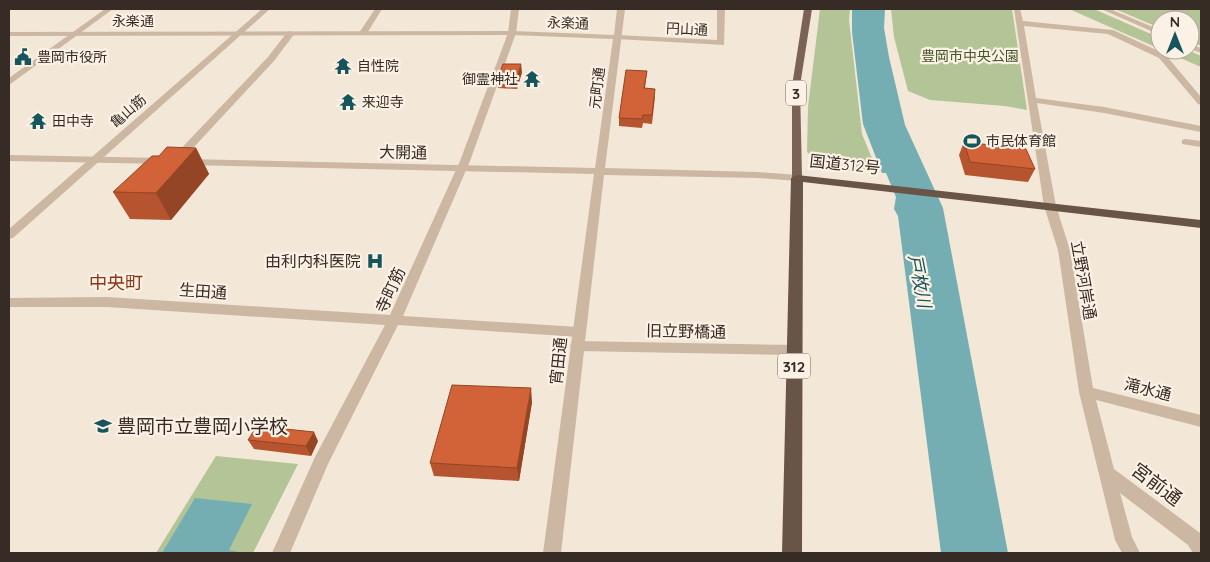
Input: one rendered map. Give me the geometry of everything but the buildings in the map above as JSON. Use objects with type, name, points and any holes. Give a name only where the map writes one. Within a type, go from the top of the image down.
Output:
[{"type":"highway","name":"国道312号","points":[[792,553],[797,178],[1201,224]]},
{"type":"main road","name":"3","points":[[797,178],[796,86],[808,9]]},
{"type":"street","points":[[9,82],[109,9]]},
{"type":"street","name":"亀山筋","points":[[9,235],[266,9]]},
{"type":"street","points":[[363,33],[378,9]]},
{"type":"street","name":"寺町筋","points":[[280,553],[322,462],[394,321],[462,168],[512,33],[515,9]]},
{"type":"street","name":"元町通","points":[[600,172],[622,9]]},
{"type":"street","name":"円山通","points":[[617,37],[721,43],[721,9]]},
{"type":"street","name":"立野河岸通","points":[[1017,9],[1050,206],[1064,250],[1086,392],[1124,540],[1131,553]]},
{"type":"street","points":[[1105,9],[1150,29]]},
{"type":"street","points":[[1020,23],[1110,32],[1160,55],[1200,99]]},
{"type":"street","points":[[176,162],[271,59],[291,33]]},
{"type":"street","name":"永楽通","points":[[9,34],[512,33],[617,37]]},
{"type":"street","points":[[1032,100],[1104,110],[1201,129]]},
{"type":"street","points":[[1185,142],[1201,144]]},
{"type":"street","name":"大開通","points":[[9,158],[797,178]]},
{"type":"street","name":"宵田通","points":[[552,553],[577,339],[600,172]]},
{"type":"street","name":"生田通","points":[[9,302],[108,302],[394,321],[577,339]]},
{"type":"street","name":"旧立野橋通","points":[[577,339],[794,350]]},
{"type":"street","name":"滝水通","points":[[1086,392],[1201,421]]},
{"type":"street","name":"宮前通","points":[[1107,473],[1194,539],[1201,550]]},
{"type":"green space","points":[[820,9],[850,9],[849,20],[862,134],[878,173],[826,169],[807,152],[808,107]]},
{"type":"green space","name":"豊岡市中央公園","points":[[891,9],[1012,9],[1027,110],[1005,106],[930,100],[908,91],[894,37]]},
{"type":"green space","points":[[1069,9],[1094,9],[1150,34],[1150,45]]},
{"type":"green space","points":[[1115,9],[1201,9],[1201,46],[1200,10],[1150,10],[1150,24]]},
{"type":"green space","points":[[1200,56],[1201,67],[1185,60],[1200,60]]},
{"type":"green space","points":[[216,456],[298,464],[253,553],[156,553]]},
{"type":"water","name":"戸枚川","points":[[852,9],[885,9],[884,28],[889,57],[905,125],[943,208],[1008,553],[941,553],[898,216],[894,209],[896,197],[886,173],[882,173],[863,124],[852,32]]},
{"type":"water","points":[[195,498],[252,504],[229,550],[243,553],[162,553]]},
{"type":"place","name":"豊岡市役所","points":[[23,57]]},
{"type":"place","name":"自性院","points":[[343,66]]},
{"type":"place","name":"御霊神社","points":[[532,79]]},
{"type":"place","name":"来迎寺","points":[[348,102]]},
{"type":"place","name":"田中寺","points":[[38,121]]},
{"type":"place","name":"市民体育館","points":[[972,141]]},
{"type":"place","name":"由利内科医院","points":[[375,261]]},
{"type":"place","name":"豊岡市立豊岡小学校","points":[[103,426]]},
{"type":"district","name":"中央町","points":[[116,282]]}]
